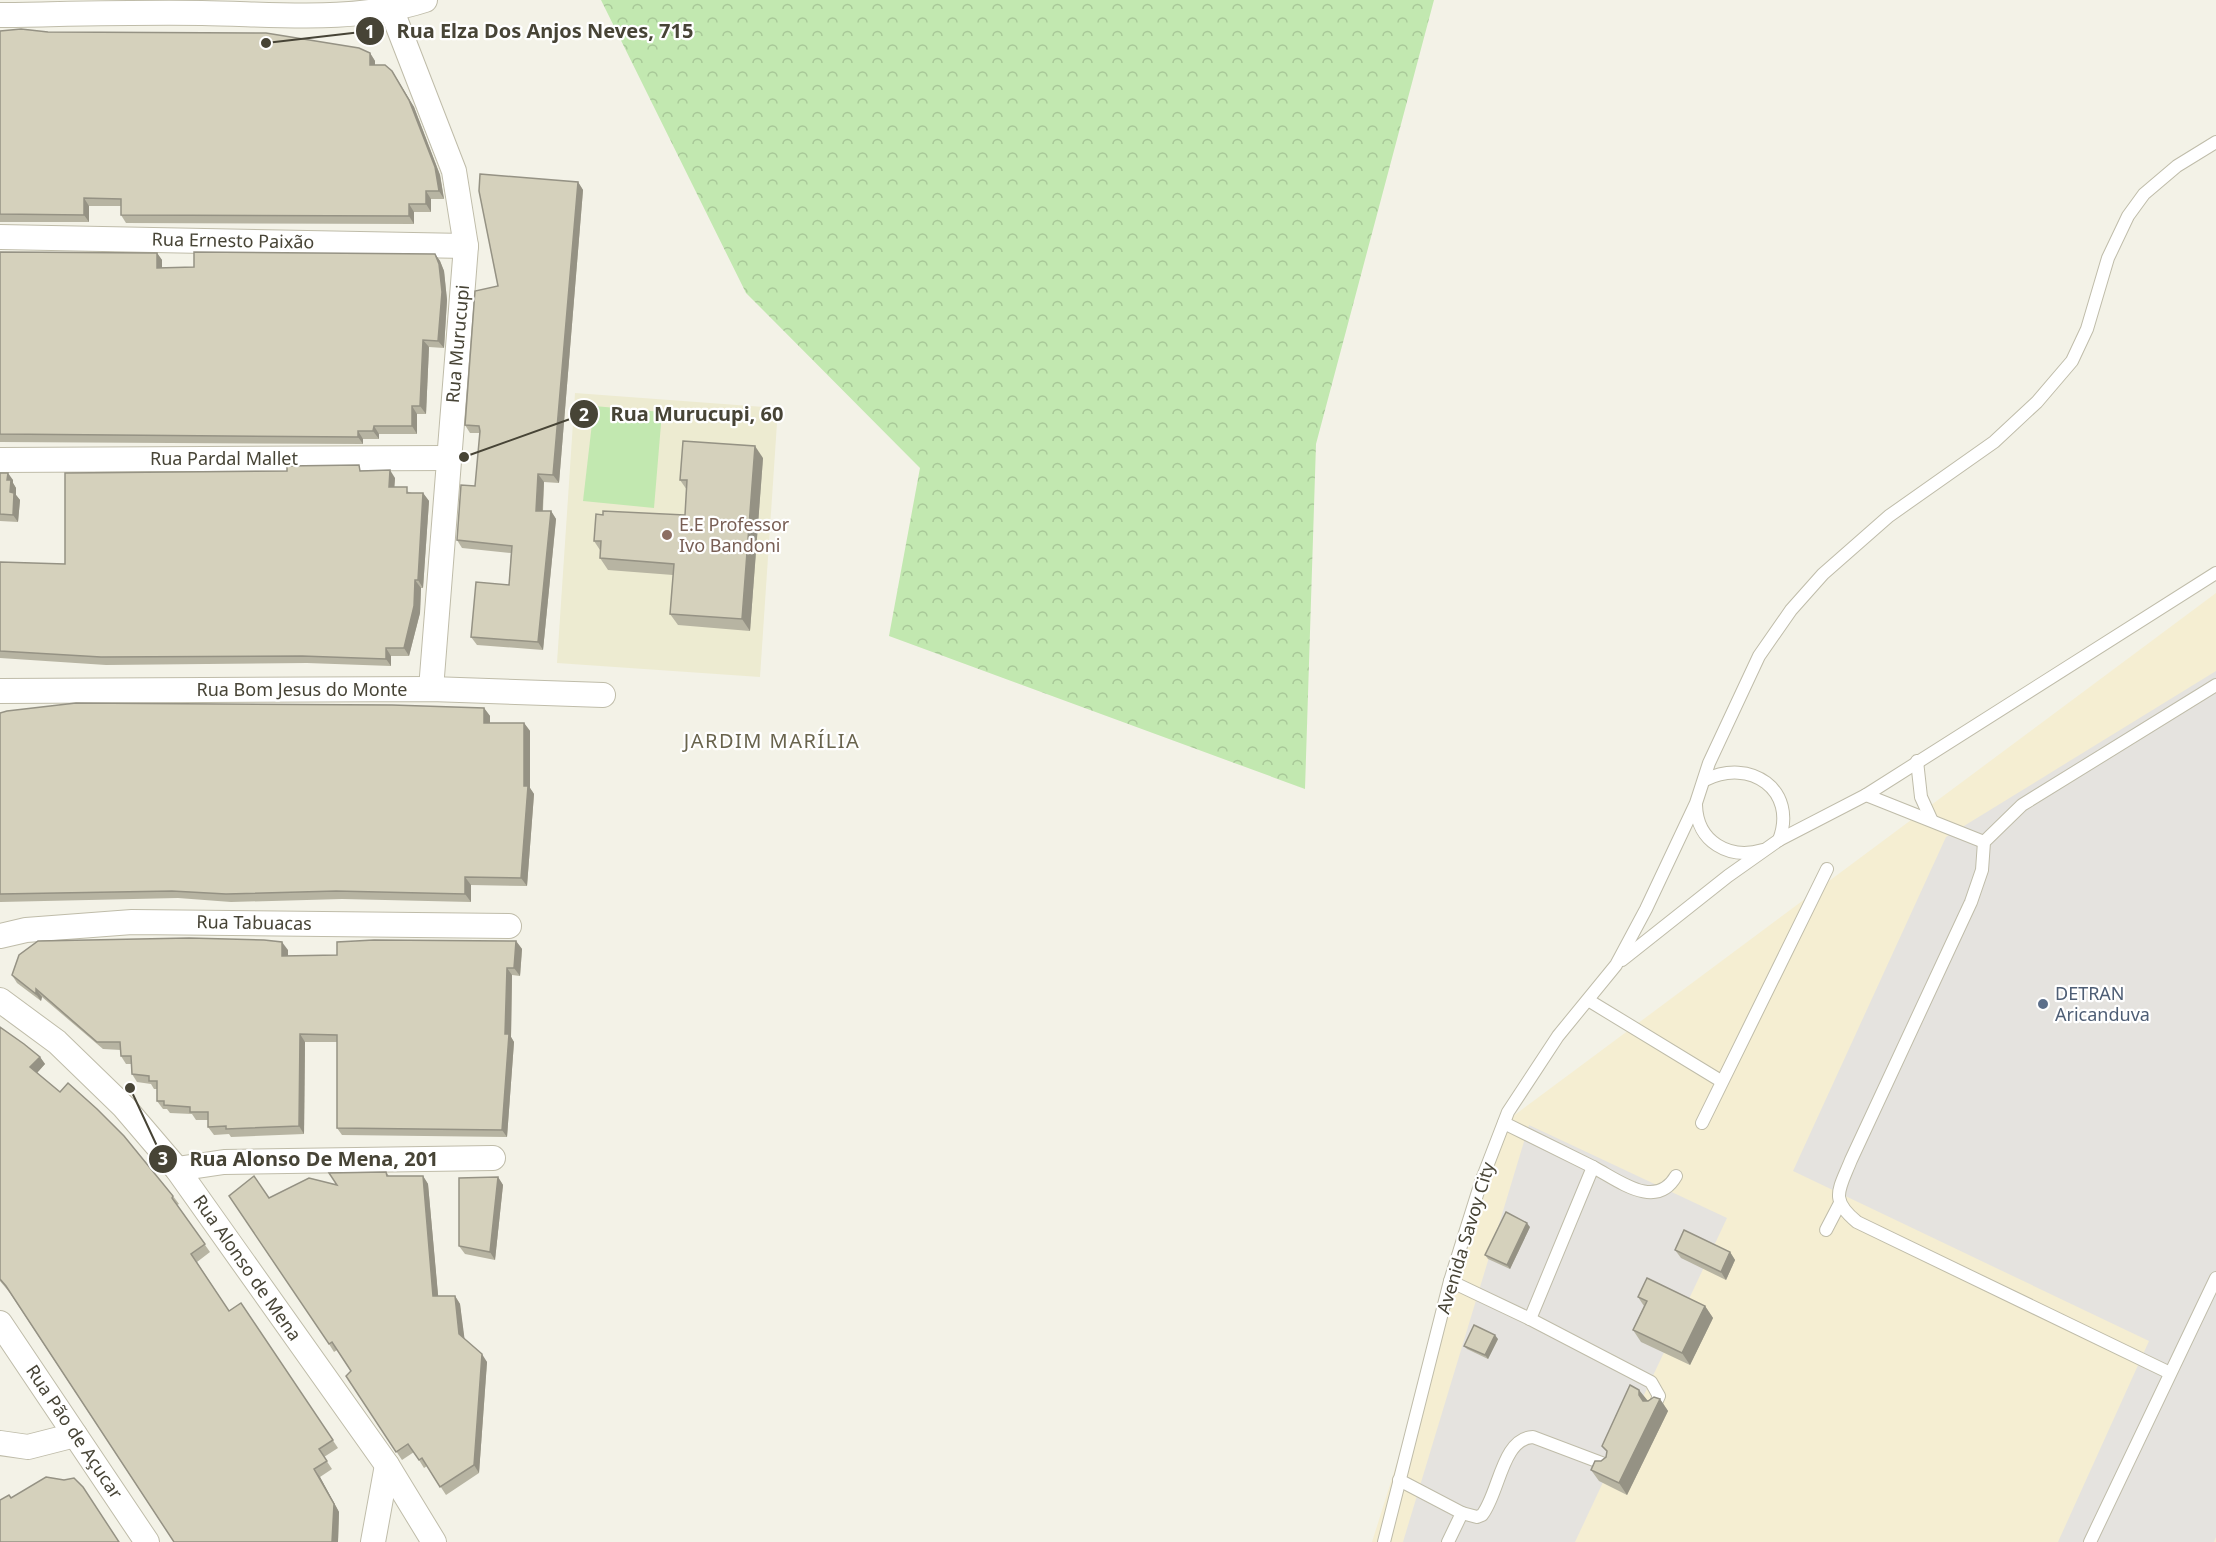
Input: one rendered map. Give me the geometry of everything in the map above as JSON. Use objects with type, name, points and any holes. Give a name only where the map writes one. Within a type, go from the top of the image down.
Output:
[{"type":"street","points":[[0,15],[162,6],[343,7],[392,10],[425,0]]},
{"type":"street","name":"Rua Murucupi","points":[[392,10],[454,171],[466,246],[431,689]]},
{"type":"street","name":"Rua Ernesto Paixão","points":[[0,237],[466,246]]},
{"type":"street","name":"Rua Pardal Mallet","points":[[0,460],[448,458]]},
{"type":"street","name":"Rua Bom Jesus do Monte","points":[[0,691],[431,689],[603,695]]},
{"type":"street","name":"Rua Tabuacas","points":[[0,936],[26,930],[132,921],[509,926]]},
{"type":"street","name":"Rua Alonso de Mena","points":[[0,1000],[57,1042],[124,1107],[177,1169],[387,1465],[434,1542]]},
{"type":"street","points":[[177,1169],[224,1162],[493,1158]]},
{"type":"street","name":"Rua Pão de Açucar","points":[[0,1323],[147,1542]]},
{"type":"street","points":[[0,1443],[28,1447],[75,1435]]},
{"type":"street","points":[[373,1542],[387,1465]]},
{"type":"lane","points":[[1616,965],[1646,909],[1696,803],[1709,763],[1759,656],[1791,610],[1823,574],[1889,516],[1994,442],[2037,402],[2072,361],[2082,340],[2108,258],[2128,216],[2144,194],[2177,166],[2216,142]]},
{"type":"lane","points":[[1616,965],[1728,876],[1775,844],[1866,795],[2216,573]]},
{"type":"lane","points":[[2170,1373],[1857,1222],[1839,1205],[1837,1196],[1851,1160],[1975,892],[1982,870],[1984,842],[2022,805],[2216,686]]},
{"type":"lane","points":[[1917,761],[1921,797],[1931,819]]},
{"type":"lane","points":[[1696,803],[1696,814],[1704,833],[1718,847],[1738,854],[1775,844],[1785,824],[1780,800],[1764,781],[1741,772],[1728,772],[1705,780]]},
{"type":"lane","points":[[1866,795],[1984,842]]},
{"type":"lane","points":[[1702,1123],[1827,868]]},
{"type":"lane","name":"Avenida Savoy City","points":[[1384,1542],[1450,1281],[1481,1182],[1508,1112],[1558,1036],[1616,965]]},
{"type":"lane","points":[[1588,1000],[1721,1081]]},
{"type":"lane","points":[[1504,1123],[1640,1191],[1656,1193],[1665,1191],[1676,1176]]},
{"type":"lane","points":[[1530,1319],[1593,1167]]},
{"type":"lane","points":[[1826,1230],[1839,1205]]},
{"type":"lane","points":[[2090,1542],[2216,1278]]},
{"type":"lane","points":[[1450,1281],[1652,1382],[1659,1396],[1655,1405]]},
{"type":"lane","points":[[1399,1480],[1461,1513],[1477,1517],[1486,1511],[1512,1448],[1524,1438],[1533,1437],[1607,1465]]},
{"type":"lane","points":[[1448,1542],[1461,1513]]},
{"type":"shaded area","name":"E.E Professor Ivo Bandoni","points":[[575,393],[778,408],[760,677],[557,663]]},
{"type":"shaded area","points":[[2216,593],[2216,1542],[1372,1542],[1504,1123]]},
{"type":"shaded area","name":"DETRAN Aricanduva","points":[[2216,671],[2216,1537],[2214,1542],[2058,1542],[2149,1341],[1793,1171],[1946,837]]},
{"type":"shaded area","points":[[1529,1125],[1727,1218],[1575,1542],[1403,1542]]},
{"type":"green space","points":[[601,0],[1434,0],[1316,444],[1305,789],[889,636],[920,468],[746,293]]},
{"type":"green space","points":[[594,406],[662,412],[654,508],[583,501]]},
{"type":"building","points":[[21,29],[48,32],[266,33],[359,48],[370,53],[370,65],[385,65],[392,71],[409,100],[435,167],[439,191],[426,191],[426,204],[409,204],[409,216],[121,215],[121,199],[84,198],[84,215],[0,214],[0,31]]},
{"type":"building","points":[[480,174],[578,182],[553,475],[538,474],[536,511],[551,511],[538,642],[471,637],[476,582],[509,585],[512,546],[457,540],[461,485],[475,486],[480,431],[479,426],[465,425],[475,291],[498,286],[479,191]]},
{"type":"building","points":[[0,252],[157,253],[157,268],[194,267],[194,252],[435,254],[439,264],[442,292],[438,341],[423,340],[420,406],[412,406],[412,426],[374,426],[373,431],[358,431],[358,437],[0,434]]},
{"type":"building","points":[[683,441],[755,446],[742,619],[670,614],[674,564],[600,558],[601,541],[594,541],[596,514],[603,515],[603,511],[685,515],[687,480],[680,480]]},
{"type":"building","points":[[359,465],[360,471],[390,470],[389,487],[407,487],[407,493],[423,493],[418,580],[415,580],[414,606],[404,648],[386,648],[386,659],[302,656],[101,657],[0,651],[0,562],[65,564],[65,473],[287,471],[287,466]]},
{"type":"building","points":[[0,473],[8,473],[7,480],[11,480],[10,492],[14,493],[13,515],[0,514]]},
{"type":"building","points":[[76,703],[392,705],[484,708],[484,723],[524,723],[524,786],[528,786],[521,878],[465,877],[465,894],[336,891],[226,894],[172,891],[0,894],[0,713]]},
{"type":"building","points":[[189,938],[282,942],[282,956],[337,955],[337,942],[516,941],[514,968],[507,968],[505,1034],[509,1034],[502,1130],[337,1128],[337,1035],[300,1034],[299,1126],[226,1129],[226,1126],[208,1127],[208,1112],[190,1112],[190,1107],[164,1105],[164,1101],[157,1101],[157,1081],[149,1081],[149,1076],[132,1074],[131,1056],[121,1056],[120,1042],[97,1042],[36,989],[36,994],[12,975],[19,955],[38,941]]},
{"type":"building","points":[[0,1027],[40,1057],[30,1067],[60,1092],[68,1083],[97,1109],[124,1136],[173,1196],[172,1198],[205,1244],[191,1254],[229,1311],[241,1303],[333,1440],[319,1449],[327,1461],[314,1469],[334,1504],[332,1542],[174,1542],[0,1279]]},
{"type":"building","points":[[386,1172],[387,1176],[423,1176],[433,1296],[455,1296],[459,1334],[482,1354],[474,1465],[440,1487],[422,1458],[419,1460],[408,1444],[396,1452],[346,1376],[351,1371],[332,1342],[329,1344],[229,1196],[254,1176],[269,1198],[309,1178],[337,1185],[329,1173]]},
{"type":"building","points":[[498,1177],[490,1252],[459,1246],[459,1178]]},
{"type":"building","points":[[1506,1212],[1527,1223],[1507,1265],[1485,1255]]},
{"type":"building","points":[[1684,1230],[1730,1252],[1721,1272],[1675,1250]]},
{"type":"building","points":[[1647,1278],[1705,1306],[1682,1353],[1633,1330],[1647,1301],[1638,1297]]},
{"type":"building","points":[[1474,1325],[1495,1335],[1485,1355],[1464,1346]]},
{"type":"building","points":[[1630,1385],[1639,1390],[1643,1401],[1654,1397],[1660,1399],[1619,1483],[1591,1470],[1595,1461],[1601,1461],[1606,1457],[1607,1451],[1602,1446]]},
{"type":"building","points":[[46,1477],[64,1480],[74,1478],[83,1487],[119,1542],[0,1542],[0,1500],[9,1495],[11,1498]]},
{"type":"place","name":"Rua Elza Dos Anjos Neves, 715","points":[[266,43]]},
{"type":"place","name":"Rua Murucupi, 60","points":[[464,457]]},
{"type":"place","name":"E.E Professor Ivo Bandoni","points":[[667,535]]},
{"type":"place","name":"DETRAN Aricanduva","points":[[2043,1004]]},
{"type":"place","name":"Rua Alonso De Mena, 201","points":[[130,1088]]},
{"type":"district","name":"JARDIM MARÍLIA","points":[[772,741]]}]
